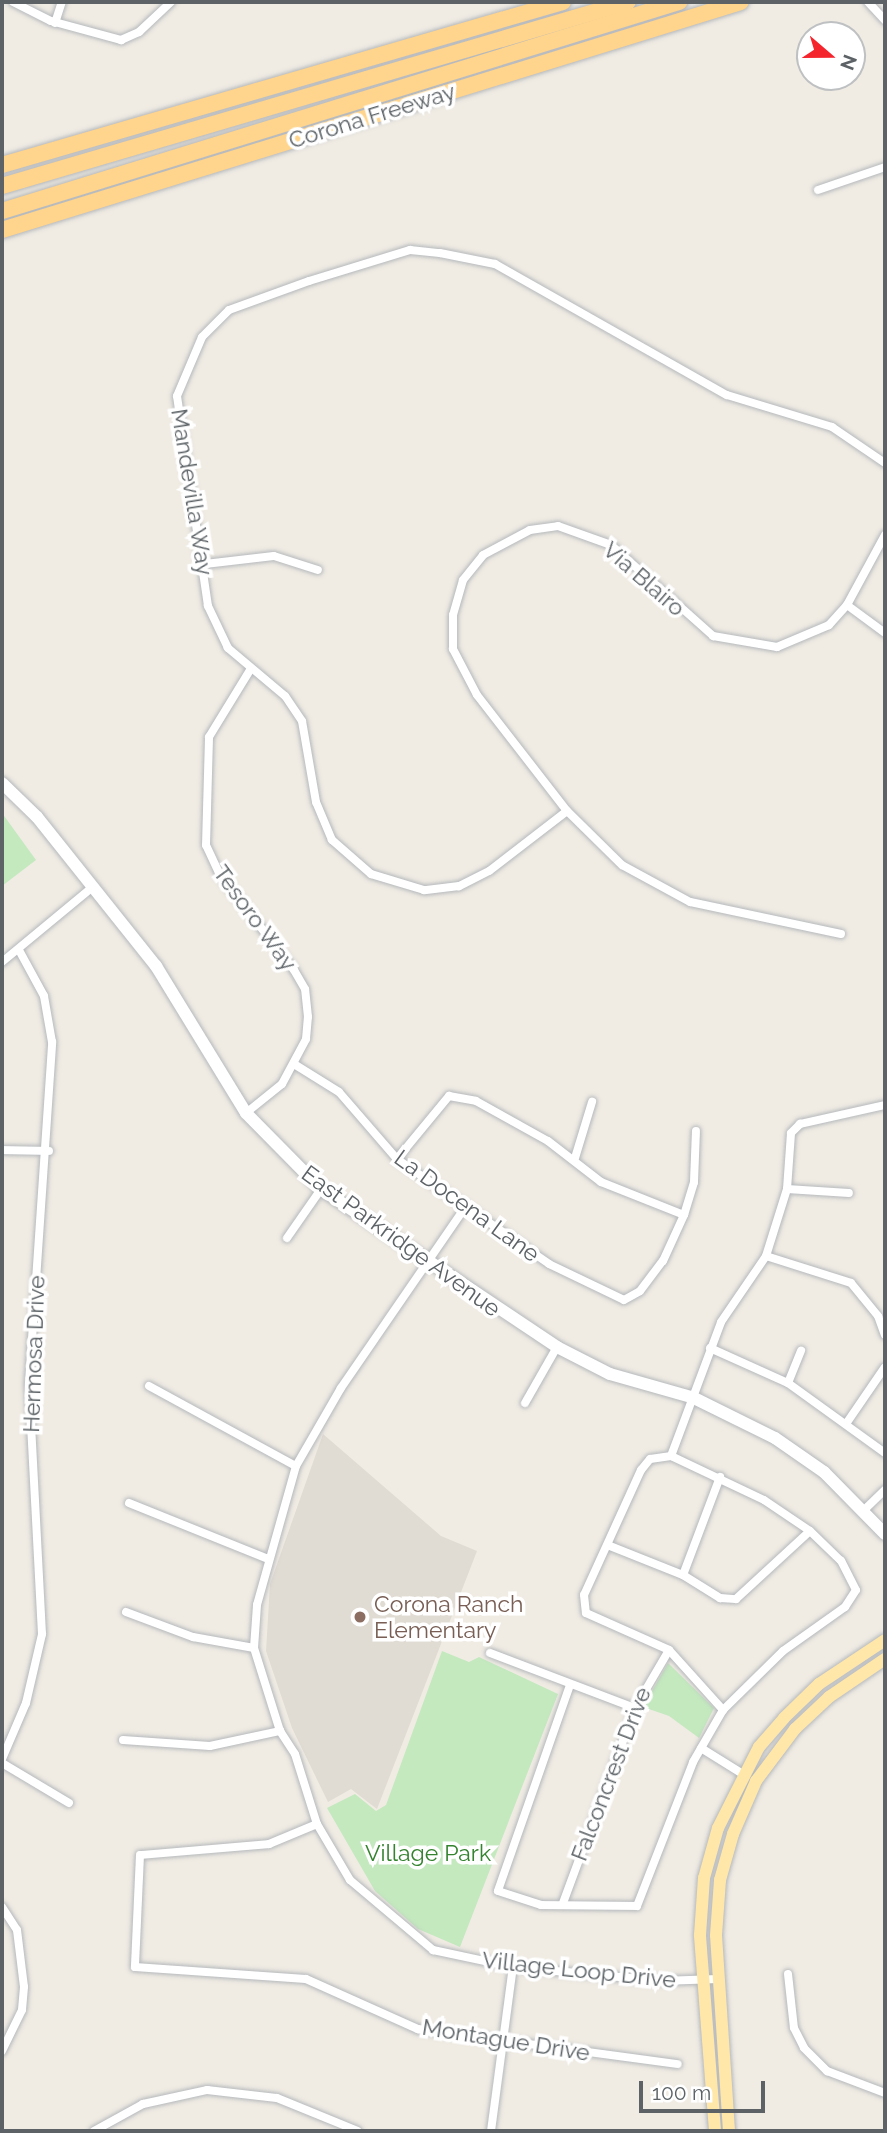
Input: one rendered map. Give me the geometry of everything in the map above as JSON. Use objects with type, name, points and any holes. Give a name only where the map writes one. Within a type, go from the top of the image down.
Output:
[{"type":"highway","points":[[2,165],[563,2]]},
{"type":"highway","points":[[2,187],[628,2]]},
{"type":"highway","points":[[2,210],[679,2]]},
{"type":"highway","name":"Corona Freeway","points":[[2,231],[741,2]]},
{"type":"main road","name":"East Parkridge Avenue","points":[[2,783],[94,886],[156,965],[246,1113],[321,1189],[428,1264],[556,1347],[610,1374],[694,1398],[775,1438],[864,1510],[885,1534]]},
{"type":"main road","points":[[715,2131],[702,1981],[704,1878],[744,1774],[776,1728],[819,1684],[885,1640]]},
{"type":"main road","points":[[729,2131],[718,1979],[720,1881],[756,1782],[829,1697],[885,1659]]},
{"type":"street","points":[[13,2],[55,23],[125,39],[171,2]]},
{"type":"street","points":[[55,23],[62,2]]},
{"type":"street","points":[[868,2],[885,20]]},
{"type":"street","points":[[818,190],[885,167]]},
{"type":"street","name":"Mandevilla Way","points":[[567,811],[489,872],[459,886],[396,885],[371,874],[332,840],[316,802],[302,721],[285,696],[250,670],[216,628],[177,396],[189,357],[229,310],[410,250],[495,264],[727,395],[832,427],[885,463]]},
{"type":"street","name":"Via Blairo","points":[[841,934],[731,914],[659,890],[622,865],[567,811],[477,695],[453,649],[453,615],[463,580],[483,555],[530,530],[583,531],[611,545],[686,617],[741,644],[777,647],[803,640],[847,605],[885,535]]},
{"type":"street","points":[[205,564],[274,556],[318,570]]},
{"type":"street","points":[[847,605],[885,633]]},
{"type":"street","name":"Tesoro Way","points":[[246,1113],[282,1084],[306,1039],[304,989],[220,875],[206,845],[209,737],[250,670]]},
{"type":"street","points":[[2,962],[94,886]]},
{"type":"street","name":"Hermosa Drive","points":[[2,1761],[26,1703],[42,1634],[29,1383],[49,1150],[52,1042],[44,996],[19,950]]},
{"type":"street","name":"La Docena Lane","points":[[294,1064],[339,1093],[397,1158],[580,1283],[624,1300],[640,1291],[663,1261],[684,1215]]},
{"type":"street","points":[[397,1158],[450,1096],[499,1111],[575,1158],[601,1182],[684,1215],[694,1182],[696,1131]]},
{"type":"street","points":[[575,1158],[592,1102]]},
{"type":"street","points":[[671,1456],[710,1348],[765,1256],[787,1189],[791,1133],[800,1125],[885,1105]]},
{"type":"street","points":[[2,1150],[49,1150]]},
{"type":"street","points":[[287,1238],[321,1189]]},
{"type":"street","points":[[787,1189],[849,1193]]},
{"type":"street","name":"Village Loop Drive","points":[[466,1206],[296,1466],[266,1558],[254,1648],[280,1731],[295,1754],[317,1824],[350,1880],[433,1950],[513,1967],[702,1981],[718,1979]]},
{"type":"street","points":[[765,1256],[850,1283],[878,1316],[885,1335]]},
{"type":"street","points":[[525,1403],[556,1347]]},
{"type":"street","points":[[710,1348],[788,1383],[848,1421],[885,1453]]},
{"type":"street","points":[[788,1383],[802,1350]]},
{"type":"street","points":[[848,1421],[885,1367]]},
{"type":"street","points":[[149,1386],[296,1466]]},
{"type":"street","points":[[570,1685],[498,1891],[511,1899],[637,1906],[701,1748],[723,1710],[783,1651],[845,1607],[856,1590],[841,1561],[810,1531],[720,1477],[671,1456],[650,1459],[584,1595],[586,1613],[669,1650],[723,1710]]},
{"type":"street","points":[[683,1575],[720,1477]]},
{"type":"street","points":[[864,1510],[885,1490]]},
{"type":"street","points":[[128,1503],[266,1558]]},
{"type":"street","points":[[610,1546],[683,1575],[719,1598],[736,1598],[810,1531]]},
{"type":"street","points":[[126,1612],[193,1637],[254,1648]]},
{"type":"street","name":"Falconcrest Drive","points":[[563,1903],[635,1708],[669,1650]]},
{"type":"street","points":[[490,1653],[635,1708]]},
{"type":"street","points":[[123,1740],[209,1746],[280,1731]]},
{"type":"street","points":[[701,1748],[756,1782]]},
{"type":"street","points":[[2,1761],[69,1803]]},
{"type":"street","name":"Montague Drive","points":[[317,1824],[269,1844],[140,1855],[135,1967],[306,1979],[418,2029],[503,2044],[678,2064]]},
{"type":"street","points":[[2,1907],[17,1930],[24,1987],[22,2010],[2,2051]]},
{"type":"street","points":[[491,2131],[513,1967]]},
{"type":"street","points":[[788,1974],[794,2028],[804,2048],[827,2071],[885,2093]]},
{"type":"street","points":[[94,2131],[143,2104],[207,2090],[277,2098],[358,2131]]},
{"type":"shaded area","name":"Corona Ranch Elementary","points":[[323,1434],[441,1536],[477,1551],[377,1809],[351,1789],[328,1802],[292,1728],[266,1651],[270,1584]]},
{"type":"green space","points":[[2,813],[36,860],[2,886]]},
{"type":"green space","name":"Village Park","points":[[442,1651],[469,1662],[479,1657],[558,1694],[460,1947],[418,1929],[375,1891],[327,1808],[355,1794],[376,1811],[386,1805]]},
{"type":"green space","points":[[668,1663],[714,1708],[699,1738],[669,1716],[643,1707]]},
{"type":"place","name":"Corona Ranch Elementary","points":[[360,1617]]}]
